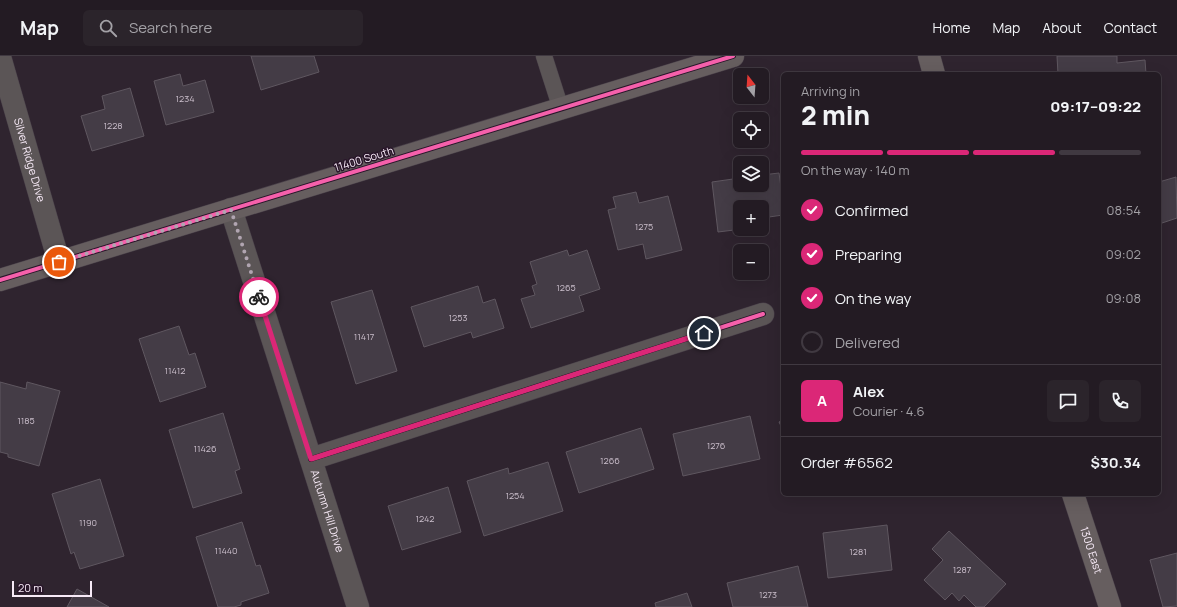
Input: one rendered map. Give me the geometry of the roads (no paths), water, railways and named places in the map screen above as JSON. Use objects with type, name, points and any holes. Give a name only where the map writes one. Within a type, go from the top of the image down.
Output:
[{"type":"main road","name":"11400 South","points":[[0,280],[733,56]]},
{"type":"main road","points":[[929,56],[933,72]]},
{"type":"main road","name":"1300 East","points":[[1074,496],[1110,607]]},
{"type":"street","name":"Silver Ridge Drive","points":[[1,57],[59,262]]},
{"type":"street","name":"Autumn Hill Drive","points":[[231,210],[358,607]]},
{"type":"street","points":[[311,459],[763,314]]},
{"type":"lane","points":[[544,56],[561,109]]}]
